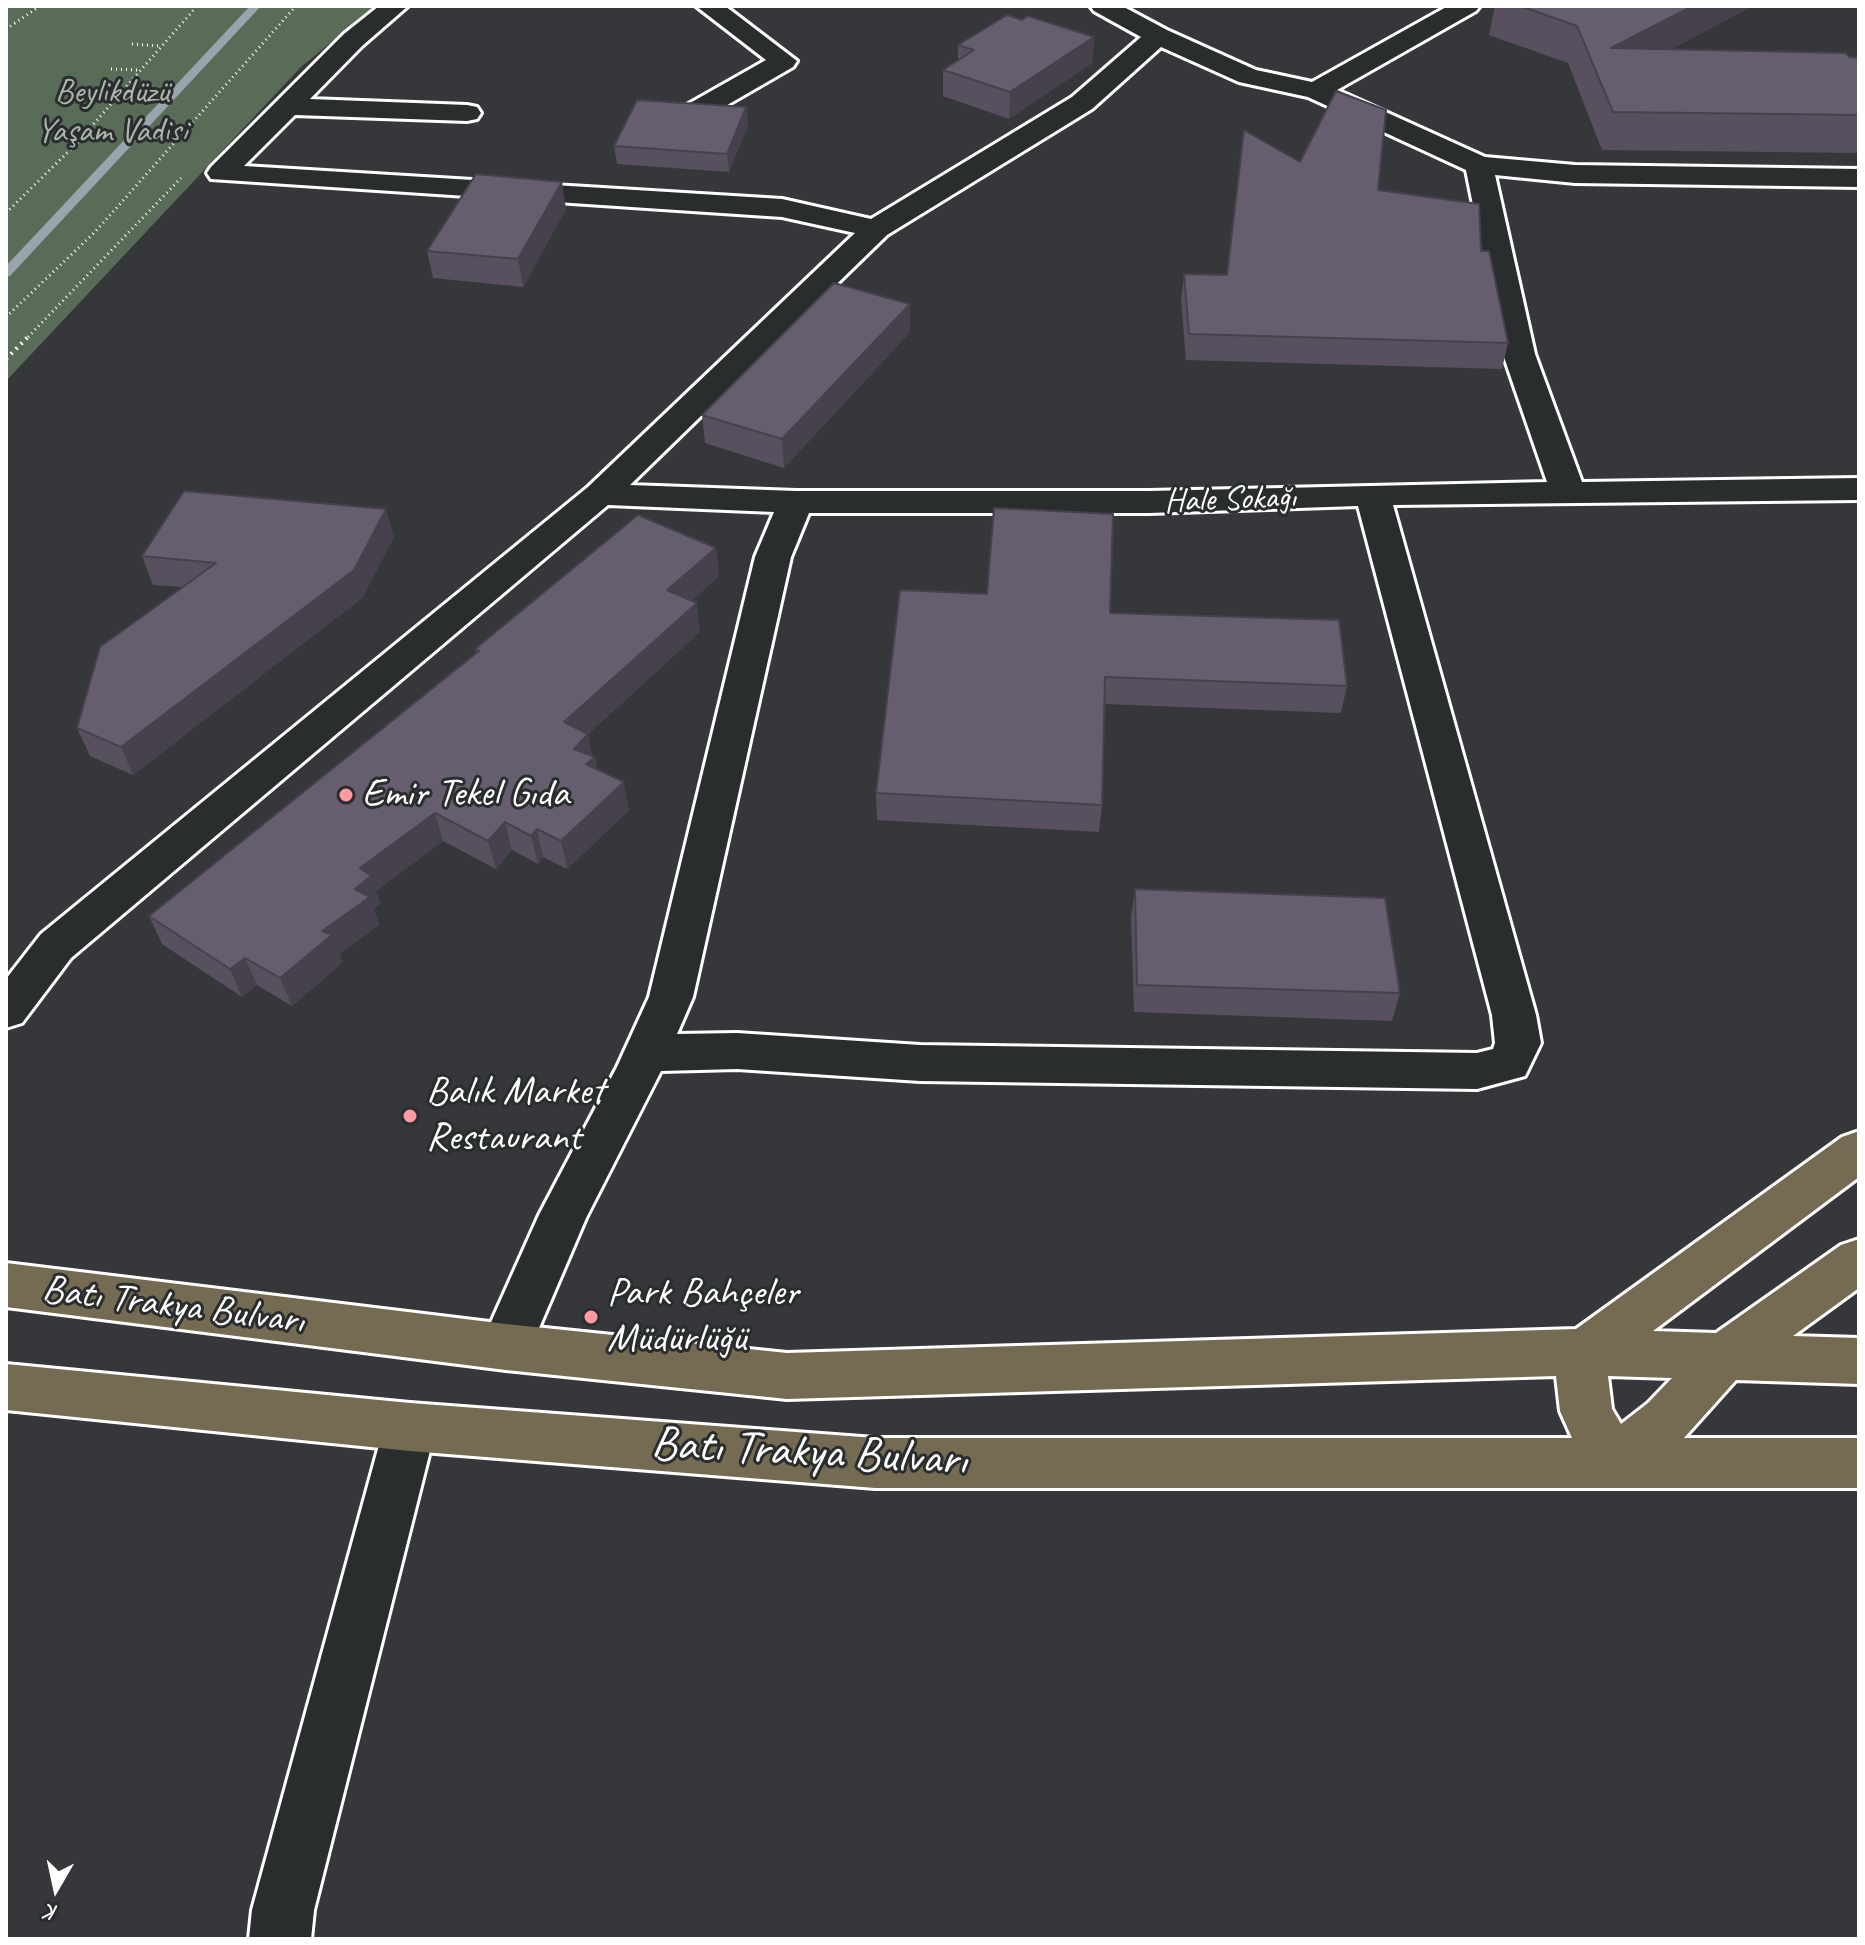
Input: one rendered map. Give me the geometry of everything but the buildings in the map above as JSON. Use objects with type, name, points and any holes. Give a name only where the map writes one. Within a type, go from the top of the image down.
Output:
[{"type":"main road","points":[[1859,1151],[1585,1352],[1582,1371],[1584,1414],[1615,1461],[1667,1420],[1725,1356],[1859,1260]]},
{"type":"main road","name":"Batı Trakya Bulvarı","points":[[6,1285],[506,1347],[787,1376],[1585,1352],[1859,1361]]},
{"type":"main road","name":"Batı Trakya Bulvarı","points":[[6,1387],[410,1427],[875,1463],[1859,1463]]},
{"type":"street","points":[[395,6],[353,40],[221,173],[782,208],[876,229]]},
{"type":"street","points":[[693,113],[784,61],[709,6]]},
{"type":"street","points":[[1103,6],[1158,36],[1248,76],[1316,91],[1479,165],[1575,174],[1859,178]]},
{"type":"street","points":[[1316,91],[1467,6]]},
{"type":"street","points":[[6,1011],[56,946],[600,494],[876,229],[1082,103],[1158,36]]},
{"type":"street","points":[[287,106],[467,113]]},
{"type":"street","points":[[1479,165],[1519,354],[1568,492]]},
{"type":"street","name":"Hale Sokağı","points":[[600,494],[796,502],[1149,502],[1373,495],[1859,489]]},
{"type":"street","points":[[646,1053],[737,1051],[920,1063],[1477,1071],[1509,1063],[1518,1043],[1514,1015],[1373,495]]},
{"type":"street","points":[[506,1347],[563,1215],[646,1053],[671,997],[773,557],[796,502]]},
{"type":"street","points":[[280,1939],[283,1910],[410,1427]]},
{"type":"path","points":[[6,29],[40,6]]},
{"type":"path","points":[[6,213],[76,144],[197,6]]},
{"type":"path","points":[[6,317],[95,232],[296,6]]},
{"type":"path","points":[[132,44],[161,46]]},
{"type":"path","points":[[111,69],[139,71]]},
{"type":"green space","name":"Beylikdüzü Yaşam Vadisi","points":[[6,6],[375,6],[301,67],[6,381]]},
{"type":"waterway","points":[[6,273],[256,6]]},
{"type":"place","name":"Emir Tekel Gıda","points":[[346,795]]},
{"type":"place","name":"Balık Market Restaurant","points":[[410,1116]]},
{"type":"place","name":"Park Bahçeler Müdürlüğü","points":[[591,1317]]}]
